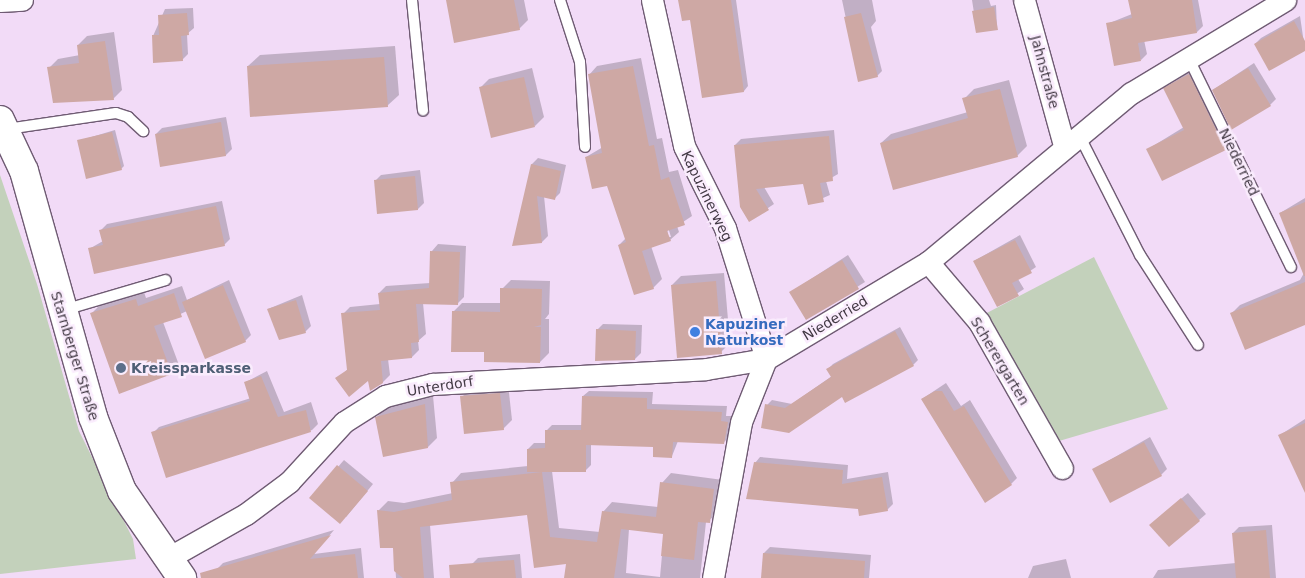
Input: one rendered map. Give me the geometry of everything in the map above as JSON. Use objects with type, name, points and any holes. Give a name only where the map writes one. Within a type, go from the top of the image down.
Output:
[{"type":"main road","name":"Starnberger Straße","points":[[3,124],[24,171],[61,311],[93,417],[122,491],[176,568]]},
{"type":"street","points":[[0,1],[22,0]]},
{"type":"street","name":"Kapuzinerweg","points":[[652,0],[684,146],[725,228],[766,359]]},
{"type":"street","name":"Jahnstraße","points":[[1024,0],[1071,140]]},
{"type":"street","name":"Niederried","points":[[766,359],[928,262],[1071,140],[1188,57],[1285,0]]},
{"type":"street","name":"Scherergarten","points":[[928,262],[979,322],[1062,468]]},
{"type":"street","points":[[713,578],[741,422],[766,359]]},
{"type":"street","name":"Unterdorf","points":[[176,568],[289,482],[344,422],[385,396],[432,384],[706,370],[766,359]]},
{"type":"lane","points":[[412,0],[423,110]]},
{"type":"lane","points":[[560,0],[580,62],[585,147]]},
{"type":"lane","name":"Niederried","points":[[1188,57],[1291,267]]},
{"type":"lane","points":[[3,124],[116,113],[128,117],[143,131]]},
{"type":"lane","points":[[1071,140],[1140,255],[1198,345]]},
{"type":"lane","points":[[61,311],[166,280]]},
{"type":"green space","points":[[0,175],[37,284],[79,431],[133,539],[136,559],[0,574]]},
{"type":"green space","points":[[1094,257],[1168,409],[1059,441],[981,316]]},
{"type":"building","points":[[446,0],[514,0],[520,30],[454,43]]},
{"type":"building","points":[[678,0],[731,0],[744,92],[702,98],[690,20],[682,21]]},
{"type":"building","points":[[1128,0],[1192,0],[1197,33],[1138,43],[1141,61],[1114,66],[1106,23],[1132,18]]},
{"type":"building","points":[[994,7],[998,30],[976,33],[972,11]]},
{"type":"building","points":[[187,13],[189,35],[181,36],[183,61],[153,63],[152,35],[159,35],[158,15]]},
{"type":"building","points":[[861,13],[878,77],[858,82],[844,17]]},
{"type":"building","points":[[1294,21],[1305,41],[1305,51],[1269,71],[1254,44]]},
{"type":"building","points":[[105,41],[114,100],[53,103],[47,67],[79,63],[77,45]]},
{"type":"building","points":[[384,57],[388,107],[250,117],[247,66]]},
{"type":"building","points":[[633,66],[649,146],[654,145],[661,180],[669,177],[685,225],[667,231],[671,241],[642,251],[654,289],[634,295],[618,245],[626,242],[607,186],[592,189],[585,157],[602,153],[588,74]]},
{"type":"building","points":[[1248,68],[1271,106],[1231,130],[1212,90]]},
{"type":"building","points":[[1189,74],[1226,150],[1162,181],[1146,149],[1184,130],[1163,88]]},
{"type":"building","points":[[524,77],[535,127],[491,138],[479,87]]},
{"type":"building","points":[[1000,89],[1018,157],[893,190],[880,143],[968,118],[962,98]]},
{"type":"building","points":[[221,122],[226,156],[160,167],[155,134]]},
{"type":"building","points":[[112,132],[122,170],[86,179],[77,140]]},
{"type":"building","points":[[829,136],[833,181],[820,183],[824,202],[808,205],[803,184],[756,189],[769,210],[749,222],[740,207],[734,145]]},
{"type":"building","points":[[531,164],[561,171],[555,200],[537,196],[542,243],[512,246]]},
{"type":"building","points":[[415,176],[418,210],[377,214],[374,180]]},
{"type":"building","points":[[1305,202],[1305,276],[1304,276],[1279,213]]},
{"type":"building","points":[[216,206],[225,246],[94,274],[88,248],[103,245],[99,230]]},
{"type":"building","points":[[1015,240],[1032,273],[1012,283],[1019,296],[997,307],[973,261]]},
{"type":"building","points":[[430,251],[460,252],[458,305],[416,304],[419,342],[411,343],[412,358],[381,361],[383,383],[370,391],[368,381],[349,397],[335,378],[347,370],[341,313],[380,310],[378,293],[429,288]]},
{"type":"building","points":[[842,260],[859,289],[806,320],[789,292]]},
{"type":"building","points":[[716,281],[722,354],[677,358],[671,285]]},
{"type":"building","points":[[1305,282],[1305,325],[1245,350],[1230,313]]},
{"type":"building","points":[[223,285],[246,342],[205,359],[182,302]]},
{"type":"building","points":[[500,288],[542,289],[541,325],[534,327],[541,327],[540,363],[484,362],[484,352],[451,352],[452,311],[500,312]]},
{"type":"building","points":[[174,293],[182,317],[154,326],[172,374],[119,394],[90,313],[136,299],[138,306]]},
{"type":"building","points":[[296,300],[306,333],[279,340],[267,309]]},
{"type":"building","points":[[596,329],[636,331],[635,360],[595,361]]},
{"type":"building","points":[[895,331],[914,366],[845,403],[842,397],[789,433],[761,428],[765,404],[785,408],[831,377],[826,369]]},
{"type":"building","points":[[261,376],[278,417],[306,410],[311,432],[166,478],[151,432],[250,401],[244,382]]},
{"type":"building","points":[[935,391],[942,391],[954,411],[964,406],[1012,485],[985,503],[921,399]]},
{"type":"building","points":[[500,393],[504,430],[464,434],[460,396]]},
{"type":"building","points":[[582,396],[647,398],[647,409],[722,412],[721,421],[728,422],[724,444],[673,442],[672,458],[653,457],[653,447],[586,445],[586,472],[527,472],[527,449],[545,448],[545,430],[581,430]]},
{"type":"building","points":[[425,404],[428,448],[383,457],[375,417]]},
{"type":"building","points":[[1305,423],[1305,493],[1278,435]]},
{"type":"building","points":[[1144,442],[1162,476],[1110,503],[1092,469]]},
{"type":"building","points":[[754,462],[843,470],[842,484],[882,477],[888,511],[859,516],[858,509],[746,499]]},
{"type":"building","points":[[337,465],[368,491],[340,524],[309,498]]},
{"type":"building","points":[[542,472],[550,537],[597,542],[602,511],[656,517],[660,482],[714,489],[710,523],[698,522],[694,560],[661,556],[663,534],[621,529],[614,578],[564,578],[566,564],[534,568],[527,515],[420,527],[424,578],[403,578],[394,571],[393,548],[380,548],[377,510],[394,512],[452,500],[450,482]]},
{"type":"building","points":[[1181,498],[1200,521],[1169,547],[1149,525]]},
{"type":"building","points":[[1266,530],[1270,578],[1236,578],[1232,533]]},
{"type":"building","points":[[331,535],[310,559],[355,554],[358,578],[201,578],[200,573]]},
{"type":"building","points":[[763,553],[865,561],[864,578],[761,578]]},
{"type":"building","points":[[514,560],[516,578],[450,578],[449,565]]},
{"type":"place","name":"Kapuziner Naturkost","points":[[695,332]]},
{"type":"place","name":"Kreissparkasse","points":[[121,368]]}]
